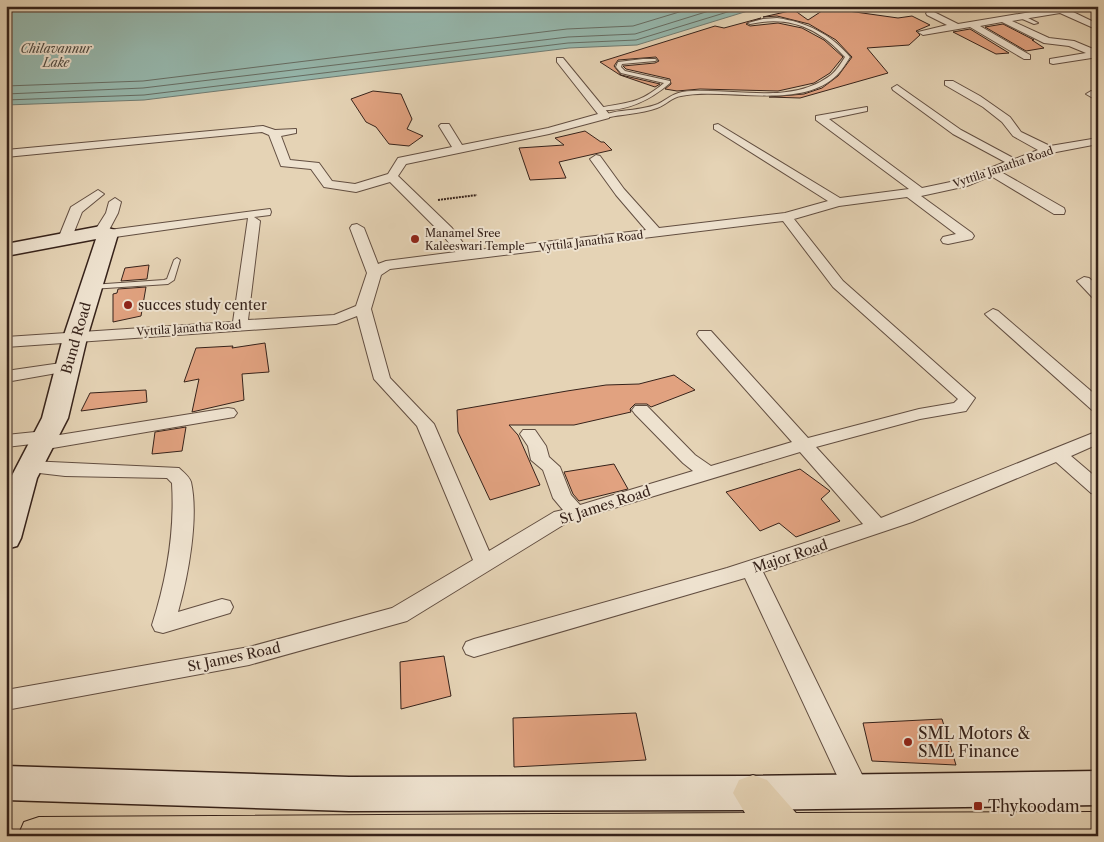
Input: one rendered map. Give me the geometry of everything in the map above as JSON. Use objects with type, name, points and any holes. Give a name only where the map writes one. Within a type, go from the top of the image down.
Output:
[{"type":"highway","points":[[752,793],[787,834]]},
{"type":"highway","points":[[39,836],[1078,833]]},
{"type":"street","points":[[923,32],[1088,6]]},
{"type":"street","points":[[1061,10],[1098,27]]},
{"type":"street","points":[[930,13],[958,27]]},
{"type":"street","points":[[1004,20],[1047,41],[1071,43],[1096,54],[1054,61]]},
{"type":"street","points":[[972,25],[1027,57]]},
{"type":"street","points":[[274,133],[285,163],[315,166],[328,184],[356,188],[392,177],[402,161],[458,148],[500,142],[602,112],[560,60]]},
{"type":"street","points":[[949,83],[968,91],[974,98],[1005,118],[1014,126],[1017,134],[1048,150]]},
{"type":"street","points":[[897,88],[957,132],[1015,163]]},
{"type":"street","points":[[864,109],[820,118],[967,236],[948,240]]},
{"type":"street","points":[[445,126],[458,148]]},
{"type":"street","points":[[718,127],[838,202]]},
{"type":"street","points":[[6,154],[233,130],[263,129],[274,133],[292,131]]},
{"type":"street","name":"Vyttila Janatha Road","points":[[374,273],[386,265],[656,233],[740,221],[786,217],[838,202],[915,193],[963,184],[1048,150],[1098,141]]},
{"type":"street","points":[[596,159],[620,192],[656,233]]},
{"type":"street","points":[[992,172],[1059,211]]},
{"type":"street","points":[[392,177],[447,231],[466,256]]},
{"type":"street","points":[[65,239],[76,210],[98,194]]},
{"type":"street","points":[[105,233],[115,202]]},
{"type":"street","points":[[6,250],[178,221],[227,219],[265,212]]},
{"type":"street","name":"St James Road","points":[[6,700],[249,656],[399,616],[561,517],[806,444],[920,414],[960,406],[967,398],[838,284],[786,217]]},
{"type":"street","points":[[240,325],[253,221]]},
{"type":"street","points":[[357,228],[374,273],[363,309],[382,379],[425,424],[486,564]]},
{"type":"street","name":"Bund Road","points":[[6,538],[29,462],[55,418],[75,338],[105,233]]},
{"type":"street","points":[[1084,281],[1098,295]]},
{"type":"street","name":"Vyttila Janatha Road","points":[[6,342],[75,338],[135,331],[336,319],[363,309]]},
{"type":"street","points":[[992,314],[1098,406]]},
{"type":"street","points":[[705,334],[806,444],[878,527]]},
{"type":"street","points":[[6,377],[18,373],[38,374],[68,367]]},
{"type":"street","points":[[641,410],[690,460],[708,473]]},
{"type":"street","points":[[29,462],[228,413]]},
{"type":"street","points":[[529,434],[538,446],[540,460],[550,467],[563,498],[576,512]]},
{"type":"street","name":"Major Road","points":[[474,648],[751,568],[878,527],[1098,437]]},
{"type":"street","points":[[6,441],[29,462],[85,472],[148,470],[172,472],[181,481],[183,527],[172,594],[162,625],[222,607]]},
{"type":"street","points":[[1058,454],[1098,489]]},
{"type":"street","points":[[751,568],[857,791]]},
{"type":"street","points":[[6,783],[349,794],[752,793],[1098,788]]},
{"type":"lane","points":[[1022,17],[1036,23]]},
{"type":"lane","points":[[602,112],[660,106],[680,94],[795,92],[830,79],[843,67],[848,57],[839,46],[800,23],[773,18],[750,23]]},
{"type":"lane","points":[[602,112],[637,104],[653,96],[668,82],[623,72],[618,67],[620,63],[655,60]]},
{"type":"lane","points":[[91,287],[165,282],[170,280],[177,260]]},
{"type":"path","points":[[417,203],[477,195]]},
{"type":"water","name":"Chilavannur Lake","points":[[6,6],[764,6],[637,45],[569,48],[144,100],[6,105]]},
{"type":"building","points":[[852,6],[848,11],[898,18],[912,16],[930,25],[916,31],[920,35],[909,45],[867,48],[888,73],[800,98],[769,97],[804,94],[822,88],[838,76],[852,57],[836,40],[809,24],[777,16],[763,17],[794,10],[808,20],[828,7]]},
{"type":"building","points":[[761,18],[746,24],[750,26],[778,23],[802,28],[824,40],[843,57],[830,73],[814,83],[778,91],[700,89],[677,91],[665,89],[671,84],[670,79],[626,69],[623,66],[655,63],[659,61],[656,57],[618,60],[614,66],[621,75],[660,84],[655,87],[620,75],[600,62],[715,26],[724,28]]},
{"type":"building","points":[[1003,24],[1034,40],[1032,40],[1044,48],[1026,51],[985,27]]},
{"type":"building","points":[[970,29],[1009,53],[996,54],[953,32]]},
{"type":"building","points":[[373,91],[401,94],[412,119],[407,129],[423,136],[409,146],[389,144],[376,127],[366,122],[351,99]]},
{"type":"building","points":[[585,131],[601,142],[604,142],[612,150],[559,162],[566,178],[530,180],[519,148],[564,145],[555,138]]},
{"type":"building","points":[[149,265],[147,279],[121,281],[125,268]]},
{"type":"building","name":"succes study center","points":[[146,287],[141,316],[113,322],[113,294],[117,293],[118,289]]},
{"type":"building","points":[[265,343],[269,372],[242,374],[244,400],[192,412],[199,379],[184,382],[196,348],[233,346],[232,348]]},
{"type":"building","points":[[674,375],[695,390],[651,407],[647,404],[635,404],[630,409],[631,412],[574,425],[509,425],[518,435],[540,485],[490,500],[458,432],[457,410],[606,385],[639,384]]},
{"type":"building","points":[[146,390],[147,402],[81,411],[90,393]]},
{"type":"building","points":[[186,427],[182,451],[152,454],[155,432]]},
{"type":"building","points":[[614,464],[628,489],[579,501],[573,494],[564,472]]},
{"type":"building","points":[[800,469],[830,491],[821,499],[840,521],[796,537],[779,523],[760,531],[726,492]]},
{"type":"building","points":[[444,656],[451,696],[401,709],[400,662]]},
{"type":"building","points":[[636,713],[646,760],[514,767],[513,718]]},
{"type":"building","name":"SML Motors & SML Finance","points":[[942,719],[956,765],[872,761],[863,723]]},
{"type":"place","name":"Manamel Sree Kaleeswari Temple","points":[[415,239]]},
{"type":"place","name":"succes study center","points":[[128,305]]},
{"type":"place","name":"SML Motors & SML Finance","points":[[908,742]]},
{"type":"place","name":"Thykoodam","points":[[978,806]]}]
